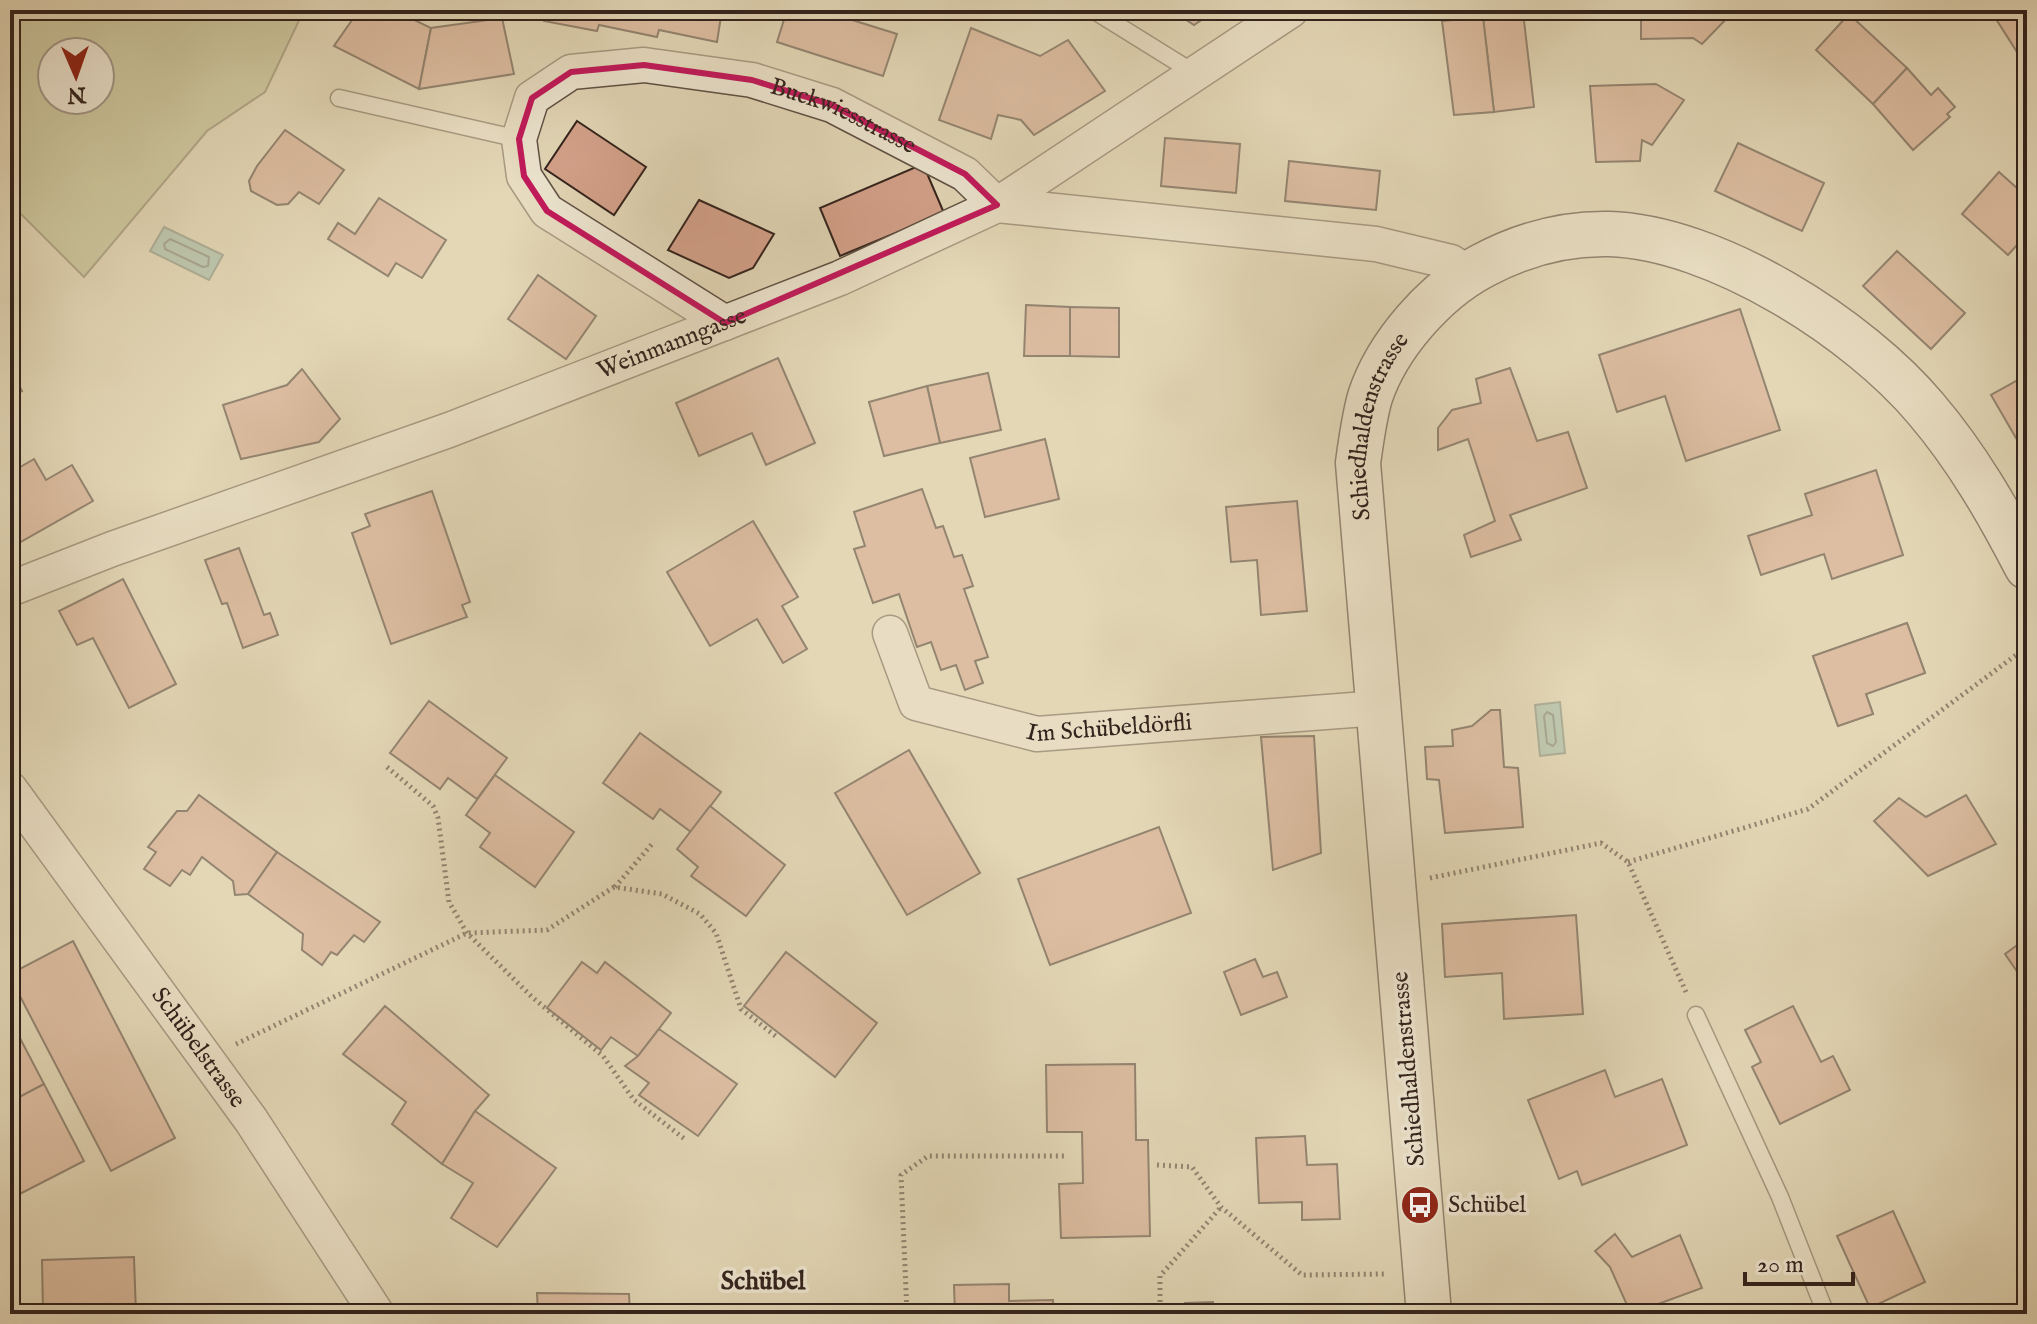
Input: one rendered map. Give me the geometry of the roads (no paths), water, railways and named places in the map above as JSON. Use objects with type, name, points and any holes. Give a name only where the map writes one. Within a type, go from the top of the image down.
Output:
[{"type":"main road","name":"Schiedhaldenstrasse","points":[[1428,1293],[1358,463],[1370,396],[1400,343],[1437,297],[1467,273],[1512,250],[1554,239],[1611,234],[1699,253],[1758,280],[1840,330],[1925,407],[1997,508],[2027,567]]},
{"type":"street","name":"Weinmanngasse","points":[[10,589],[112,549],[449,430],[840,278],[997,205],[1291,10]]},
{"type":"street","name":"Buckwiesstrasse","points":[[725,323],[547,211],[524,176],[519,139],[532,98],[571,72],[644,65],[752,80],[832,105],[965,174],[997,205]]},
{"type":"street","points":[[997,205],[1376,244],[1451,262],[1467,273]]},
{"type":"street","name":"Im Schübeldörfli","points":[[890,633],[916,703],[1037,734],[1379,708]]},
{"type":"street","name":"Schübelstrasse","points":[[10,789],[251,1120],[377,1314]]},
{"type":"lane","points":[[1093,10],[1196,74]]},
{"type":"lane","points":[[339,98],[519,139]]},
{"type":"lane","points":[[1696,1015],[1780,1197],[1826,1314]]},
{"type":"water","points":[[164,227],[223,255],[209,280],[150,251]]},
{"type":"water","points":[[1560,702],[1565,753],[1540,756],[1535,705]]},
{"type":"place","name":"Schübel","points":[[1420,1205]]},
{"type":"district","name":"Schübel","points":[[763,1281]]}]
